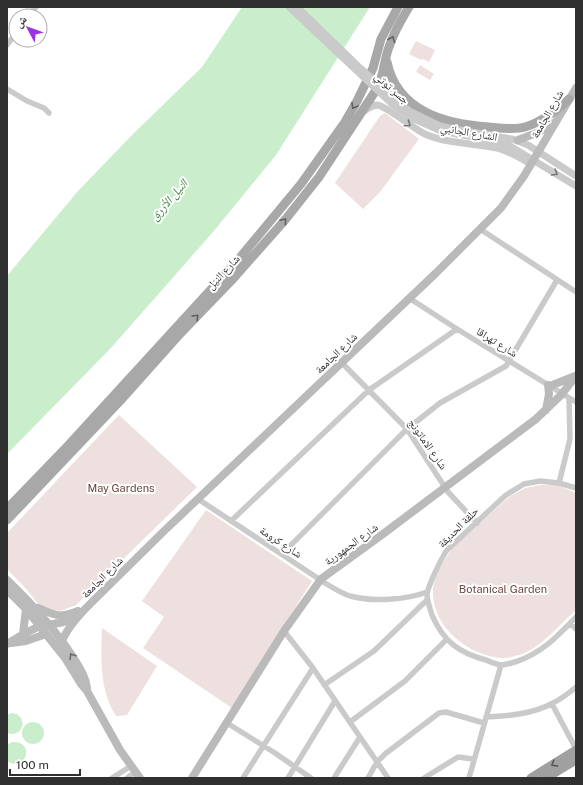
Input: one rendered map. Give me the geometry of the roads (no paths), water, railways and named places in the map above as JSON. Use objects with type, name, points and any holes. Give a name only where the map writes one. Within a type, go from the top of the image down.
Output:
[{"type":"highway","points":[[532,778],[576,749]]},
{"type":"highway","points":[[546,778],[576,760]]},
{"type":"main road","name":"شارع النيل","points":[[7,520],[12,508],[120,401],[301,184],[345,122],[357,101],[373,68],[381,39],[398,7]]},
{"type":"main road","name":"شارع النيل","points":[[175,334],[231,281],[309,191],[378,87],[397,27],[409,7]]},
{"type":"main road","points":[[386,58],[392,79],[398,90],[410,103],[422,111],[441,119],[471,126],[512,128],[524,127],[540,121],[558,109],[569,99]]},
{"type":"main road","name":"شارع الجامعة","points":[[8,643],[23,634],[40,627],[71,620],[84,610],[480,229],[501,208],[524,176],[576,88]]},
{"type":"main road","points":[[510,140],[539,132],[555,123]]},
{"type":"main road","points":[[301,184],[309,191]]},
{"type":"main road","points":[[224,275],[231,281]]},
{"type":"main road","points":[[546,410],[549,385],[576,376]]},
{"type":"main road","name":"شارع الجمهورية","points":[[192,778],[284,631],[305,599],[321,579],[445,487],[565,395],[576,376]]},
{"type":"main road","points":[[7,580],[30,608],[40,627],[59,650],[87,691],[106,727],[135,772]]},
{"type":"main road","points":[[7,590],[50,625],[79,668],[86,683],[87,691]]},
{"type":"main road","points":[[30,608],[60,616],[69,615],[84,610]]},
{"type":"main road","points":[[23,634],[30,608]]},
{"type":"main road","name":"شارع الجامعة","points":[[59,650],[61,640],[84,610]]},
{"type":"main road","name":"شارع الجامعة","points":[[8,643],[26,641],[46,634]]},
{"type":"street","name":"جسر توتي","points":[[289,7],[392,104],[412,118],[441,132],[510,140]]},
{"type":"street","name":"جسر توتي","points":[[297,7],[360,68],[409,111],[440,126],[510,140]]},
{"type":"street","points":[[7,89],[27,101],[44,108],[49,113]]},
{"type":"street","name":"الشارع الجانبي","points":[[362,112],[374,106],[382,106],[413,128],[436,138],[497,148],[532,162]]},
{"type":"street","points":[[510,140],[512,128]]},
{"type":"street","points":[[510,140],[528,145],[576,176]]},
{"type":"street","points":[[510,140],[532,162],[576,186]]},
{"type":"street","points":[[480,229],[576,292]]},
{"type":"street","points":[[282,554],[407,429],[440,403],[504,367],[557,280]]},
{"type":"street","name":"شارع تهراقا","points":[[409,298],[576,402]]},
{"type":"street","points":[[231,521],[369,390],[457,329]]},
{"type":"street","name":"شارع الاماتونج","points":[[341,362],[407,429],[452,497],[477,523]]},
{"type":"street","points":[[559,483],[570,439],[565,395]]},
{"type":"street","name":"حلقة الحديقة","points":[[501,665],[463,652],[446,640],[437,626],[427,600],[427,592],[447,550],[506,495],[524,484],[540,481],[559,483],[576,488]]},
{"type":"street","name":"شارع كرومة","points":[[198,499],[337,590],[347,595],[399,599],[414,597],[427,592]]},
{"type":"street","points":[[324,685],[374,651],[427,600]]},
{"type":"street","points":[[469,778],[473,759],[501,665],[535,654],[546,647],[576,617]]},
{"type":"street","points":[[570,623],[576,629]]},
{"type":"street","points":[[284,631],[313,668],[388,778]]},
{"type":"street","points":[[350,722],[405,682],[446,640]]},
{"type":"street","points":[[243,778],[313,668]]},
{"type":"street","points":[[368,778],[385,754],[439,713],[446,712],[485,720],[526,713],[552,704],[576,687]]},
{"type":"street","points":[[288,778],[335,701]]},
{"type":"street","points":[[552,704],[576,749]]},
{"type":"street","points":[[226,723],[295,766],[311,778]]},
{"type":"street","points":[[334,778],[360,737]]},
{"type":"street","points":[[424,778],[458,757],[473,759]]},
{"type":"street","points":[[112,778],[135,772]]},
{"type":"street","points":[[127,778],[135,772]]},
{"type":"water","name":"النيل الأزرق","points":[[242,7],[370,7],[276,155],[213,232],[110,349],[7,454],[7,276],[78,191],[133,134],[202,67]]},
{"type":"water","points":[[12,713],[21,718],[22,722],[21,730],[13,734],[7,733],[7,715]]},
{"type":"water","points":[[33,722],[41,725],[44,733],[41,741],[33,744],[25,741],[22,733],[25,725]]},
{"type":"water","points":[[12,742],[19,743],[24,746],[26,751],[26,756],[19,763],[14,764],[7,761],[7,745]]},
{"type":"park label","name":"May Gardens","points":[[121,488]]},
{"type":"park label","name":"Botanical Garden","points":[[503,589]]}]
